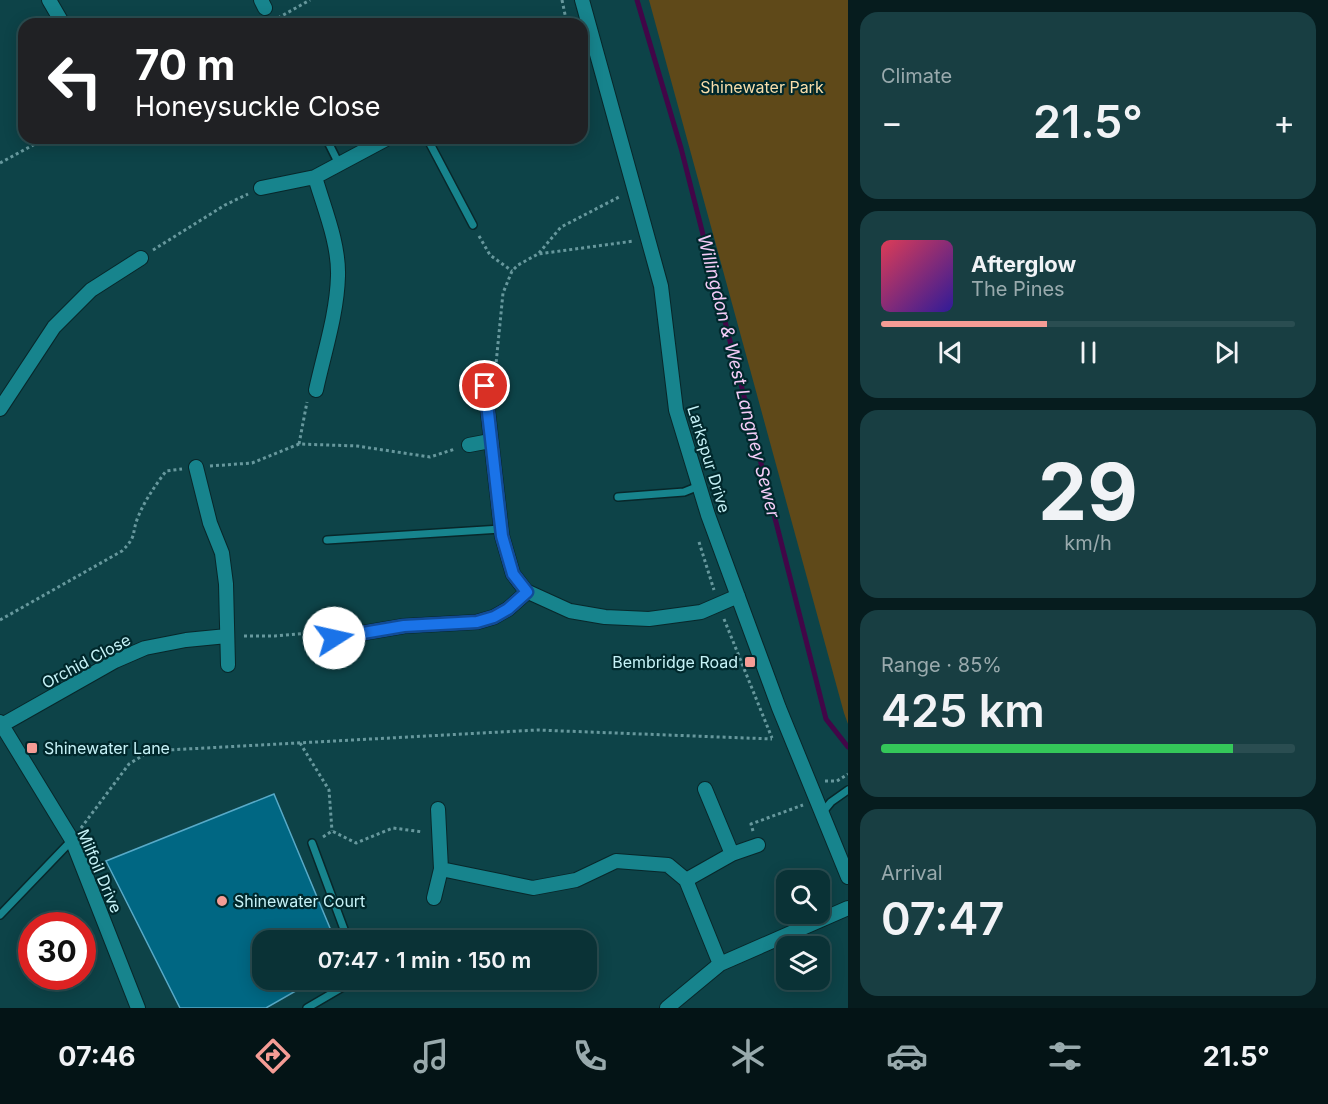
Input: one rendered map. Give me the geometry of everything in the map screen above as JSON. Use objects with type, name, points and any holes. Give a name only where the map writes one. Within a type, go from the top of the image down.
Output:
[{"type":"street","points":[[49,0],[60,18]]},
{"type":"street","name":"Larkspur Drive","points":[[582,0],[584,18]]},
{"type":"street","name":"Larkspur Drive","points":[[588,43],[609,92],[661,286],[676,410],[699,486],[779,708],[848,877]]},
{"type":"street","points":[[261,188],[315,177],[377,144]]},
{"type":"street","points":[[315,177],[334,243],[338,274],[336,303],[316,390]]},
{"type":"street","points":[[0,409],[54,327],[91,290],[141,258]]},
{"type":"street","points":[[485,386],[501,529],[513,574],[527,592],[570,611],[605,617],[649,619],[701,612],[738,596]]},
{"type":"street","points":[[469,445],[490,441]]},
{"type":"street","points":[[196,467],[210,523],[222,553],[226,584],[228,665]]},
{"type":"street","points":[[334,638],[404,626],[477,622],[494,617],[508,609],[527,592]]},
{"type":"street","name":"Orchid Close","points":[[1,724],[115,661],[145,648],[186,640],[227,636]]},
{"type":"street","name":"Milfoil Drive","points":[[1,724],[72,840],[138,1008]]},
{"type":"street","points":[[705,789],[732,854]]},
{"type":"street","points":[[434,898],[441,869],[438,809]]},
{"type":"street","points":[[686,880],[732,854],[758,845]]},
{"type":"street","points":[[441,869],[533,888],[576,880],[616,861],[668,865],[686,880],[720,964]]},
{"type":"street","points":[[667,1008],[720,964],[848,908]]},
{"type":"lane","points":[[329,144],[339,164]]},
{"type":"lane","points":[[430,144],[473,225]]},
{"type":"lane","points":[[618,498],[684,492],[699,486]]},
{"type":"lane","points":[[327,540],[501,529]]},
{"type":"lane","points":[[819,806],[848,790]]},
{"type":"lane","points":[[0,915],[72,840]]},
{"type":"lane","points":[[312,843],[344,930]]},
{"type":"lane","points":[[307,1008],[338,990]]},
{"type":"path","points":[[277,18],[310,0]]},
{"type":"path","points":[[562,0],[566,18]]},
{"type":"path","points":[[0,163],[35,144]]},
{"type":"path","points":[[141,258],[225,205],[261,188]]},
{"type":"path","points":[[485,386],[496,373],[503,293],[512,271],[538,254],[561,227],[624,195]]},
{"type":"path","points":[[473,225],[490,255],[512,271]]},
{"type":"path","points":[[538,254],[636,241]]},
{"type":"path","points":[[299,444],[305,404],[316,390]]},
{"type":"path","points":[[0,620],[122,551],[135,534],[136,520],[148,495],[166,471],[252,463],[299,444],[357,446],[430,457],[469,445]]},
{"type":"path","points":[[227,636],[275,636],[333,631],[334,638]]},
{"type":"path","points":[[72,840],[129,764],[150,751],[537,730],[772,739]]},
{"type":"path","points":[[300,743],[329,790],[332,831]]},
{"type":"path","points":[[824,781],[837,781]]},
{"type":"path","points":[[758,845],[751,824],[819,806]]},
{"type":"path","points":[[332,831],[356,843],[393,828],[440,834]]},
{"type":"path","points":[[312,843],[332,831]]},
{"type":"green space","name":"Shinewater Park","points":[[649,0],[848,0],[848,724],[844,713]]},
{"type":"building","name":"Shinewater Court","points":[[274,794],[331,930],[252,930],[252,990],[298,990],[266,1008],[180,1008],[106,861]]},
{"type":"waterway","name":"Willingdon & West Langney Sewer","points":[[637,0],[681,148],[826,719],[848,747]]},
{"type":"place","name":"Bembridge Road","points":[[750,662]]},
{"type":"place","name":"Shinewater Lane","points":[[32,748]]},
{"type":"place","name":"Shinewater Court","points":[[222,901]]},
{"type":"route","points":[[334,638],[404,626],[477,622],[494,617],[508,609],[527,592],[513,574],[502,536],[485,386]]}]
